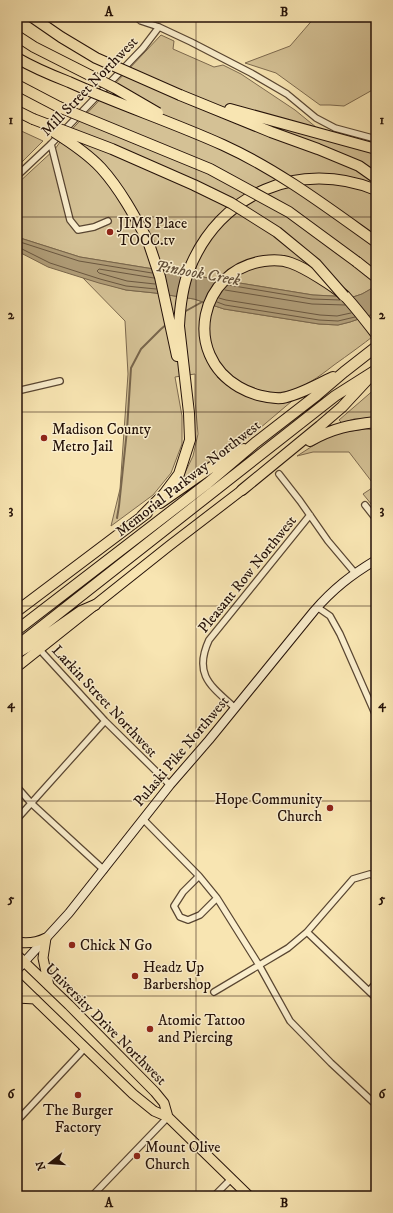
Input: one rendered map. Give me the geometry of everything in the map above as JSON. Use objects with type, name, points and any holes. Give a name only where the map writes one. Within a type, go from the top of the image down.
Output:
[{"type":"highway","points":[[32,17],[61,38],[96,58],[180,95],[359,166],[376,178]]},
{"type":"highway","points":[[17,36],[34,47],[115,88],[184,128]]},
{"type":"highway","points":[[17,58],[87,90],[184,128],[262,164],[376,242]]},
{"type":"highway","points":[[17,85],[59,107]]},
{"type":"highway","points":[[17,90],[217,173],[289,212],[376,277]]},
{"type":"highway","points":[[180,95],[376,149]]},
{"type":"highway","points":[[17,111],[33,119],[73,144],[100,167],[128,204],[148,241],[160,277],[184,377]]},
{"type":"highway","points":[[33,119],[112,149],[194,185],[231,203],[278,232],[316,264],[376,334]]},
{"type":"highway","points":[[142,516],[164,494],[179,474],[190,440],[179,326],[181,304],[185,282],[198,250],[211,231],[226,214],[254,195],[275,186],[297,180],[334,178],[357,183],[376,190]]},
{"type":"highway","points":[[344,296],[311,273],[290,262],[275,260],[259,262],[236,271],[223,282],[213,296],[204,319],[204,335],[207,348],[213,362],[222,374],[234,384],[248,391],[262,396],[283,398],[302,392],[344,372]]},
{"type":"highway","name":"Memorial Parkway Northwest","points":[[17,630],[208,483],[255,443],[317,396],[344,372],[376,347]]},
{"type":"highway","points":[[242,490],[290,452],[342,407],[376,370]]},
{"type":"highway","name":"Memorial Parkway Northwest","points":[[17,646],[336,396],[376,370]]},
{"type":"highway","points":[[290,452],[328,431],[351,425],[376,422]]},
{"type":"highway","points":[[17,611],[142,516],[229,456],[255,443]]},
{"type":"highway","points":[[17,618],[38,595]]},
{"type":"highway","points":[[17,653],[38,641],[81,611],[95,606]]},
{"type":"main road","points":[[17,667],[242,490]]},
{"type":"main road","name":"Pulaski Pike Northwest","points":[[17,970],[69,913],[170,785],[236,708],[317,607],[331,592],[355,573],[376,561]]},
{"type":"main road","points":[[17,942],[37,943],[46,938]]},
{"type":"main road","points":[[46,938],[42,958],[49,986]]},
{"type":"main road","name":"University Drive Northwest","points":[[17,955],[155,1092],[164,1103],[168,1117]]},
{"type":"main road","name":"University Drive Northwest","points":[[17,982],[133,1094],[154,1111],[168,1117],[249,1196]]},
{"type":"main road","points":[[17,998],[35,1000]]},
{"type":"street","points":[[136,17],[141,21],[159,27],[191,42],[251,73],[286,94],[316,118],[335,128],[376,139]]},
{"type":"street","name":"Mill Street Northwest","points":[[17,176],[51,144],[143,48],[159,27]]},
{"type":"street","points":[[51,144],[70,220],[78,230],[94,227],[108,221]]},
{"type":"street","points":[[17,391],[60,381]]},
{"type":"street","points":[[279,474],[328,541],[355,573]]},
{"type":"street","points":[[365,505],[376,519]]},
{"type":"street","name":"Pleasant Row Northwest","points":[[236,708],[214,688],[205,676],[202,666],[204,650],[209,640],[275,556],[310,515]]},
{"type":"street","points":[[317,607],[330,616],[340,634],[376,716]]},
{"type":"street","name":"Larkin Street Northwest","points":[[40,650],[105,721],[170,785]]},
{"type":"street","points":[[17,819],[105,721]]},
{"type":"street","points":[[17,787],[31,803],[104,870]]},
{"type":"street","points":[[143,819],[199,876],[218,898],[259,965],[290,1021],[330,1063],[374,1103],[376,1103]]},
{"type":"street","points":[[214,992],[288,948],[307,932],[353,879],[370,874],[376,877]]},
{"type":"street","points":[[199,876],[183,892],[174,906],[180,917],[188,920],[200,915],[218,898]]},
{"type":"street","points":[[307,932],[376,998]]},
{"type":"street","points":[[368,991],[376,983]]},
{"type":"street","points":[[17,1121],[85,1048]]},
{"type":"street","points":[[92,1196],[168,1117]]},
{"type":"street","points":[[214,1196],[231,1179]]},
{"type":"shaded area","points":[[315,17],[376,17],[376,88],[344,106],[320,105],[276,73],[245,63],[290,46]]},
{"type":"shaded area","points":[[161,35],[174,41],[173,49],[214,67],[223,65],[241,74],[295,110],[333,141],[376,154],[376,286],[353,297],[313,295],[80,257],[17,237],[17,184],[55,149]]},
{"type":"shaded area","points":[[17,129],[43,141],[17,167]]},
{"type":"shaded area","points":[[82,277],[126,290],[194,299],[224,309],[319,324],[338,325],[376,313],[376,334],[311,382],[299,388],[288,391],[277,393],[251,387],[233,377],[226,370],[217,377],[237,392],[260,401],[280,403],[292,401],[253,434],[182,479],[193,456],[198,434],[195,400],[195,374],[175,377],[182,416],[182,444],[171,473],[153,495],[111,526],[120,489],[128,374],[125,321]]},
{"type":"shaded area","points":[[376,388],[376,418],[354,419],[342,423],[339,420]]},
{"type":"shaded area","points":[[365,429],[376,430],[376,510],[363,494],[375,486],[349,452],[313,452],[297,456],[325,438],[344,432]]},
{"type":"water","points":[[17,237],[80,257],[313,295],[353,297],[376,286],[376,313],[338,325],[319,324],[224,309],[194,299],[126,290],[48,267],[17,251]]},
{"type":"waterway","points":[[184,312],[202,302]]},
{"type":"waterway","points":[[117,518],[127,430],[131,368],[141,349],[167,324]]},
{"type":"place","name":"JIMS Place TOCC.tv","points":[[110,232]]},
{"type":"place","name":"Madison County Metro Jail","points":[[44,438]]},
{"type":"place","name":"Hope Community Church","points":[[330,808]]},
{"type":"place","name":"Chick N Go","points":[[72,945]]},
{"type":"place","name":"Headz Up Barbershop","points":[[135,976]]},
{"type":"place","name":"Atomic Tattoo and Piercing","points":[[150,1029]]},
{"type":"place","name":"The Burger Factory","points":[[78,1095]]},
{"type":"place","name":"Mount Olive Church","points":[[137,1156]]},
{"type":"water label","name":"Pinhook Creek","points":[[198,272]]}]
